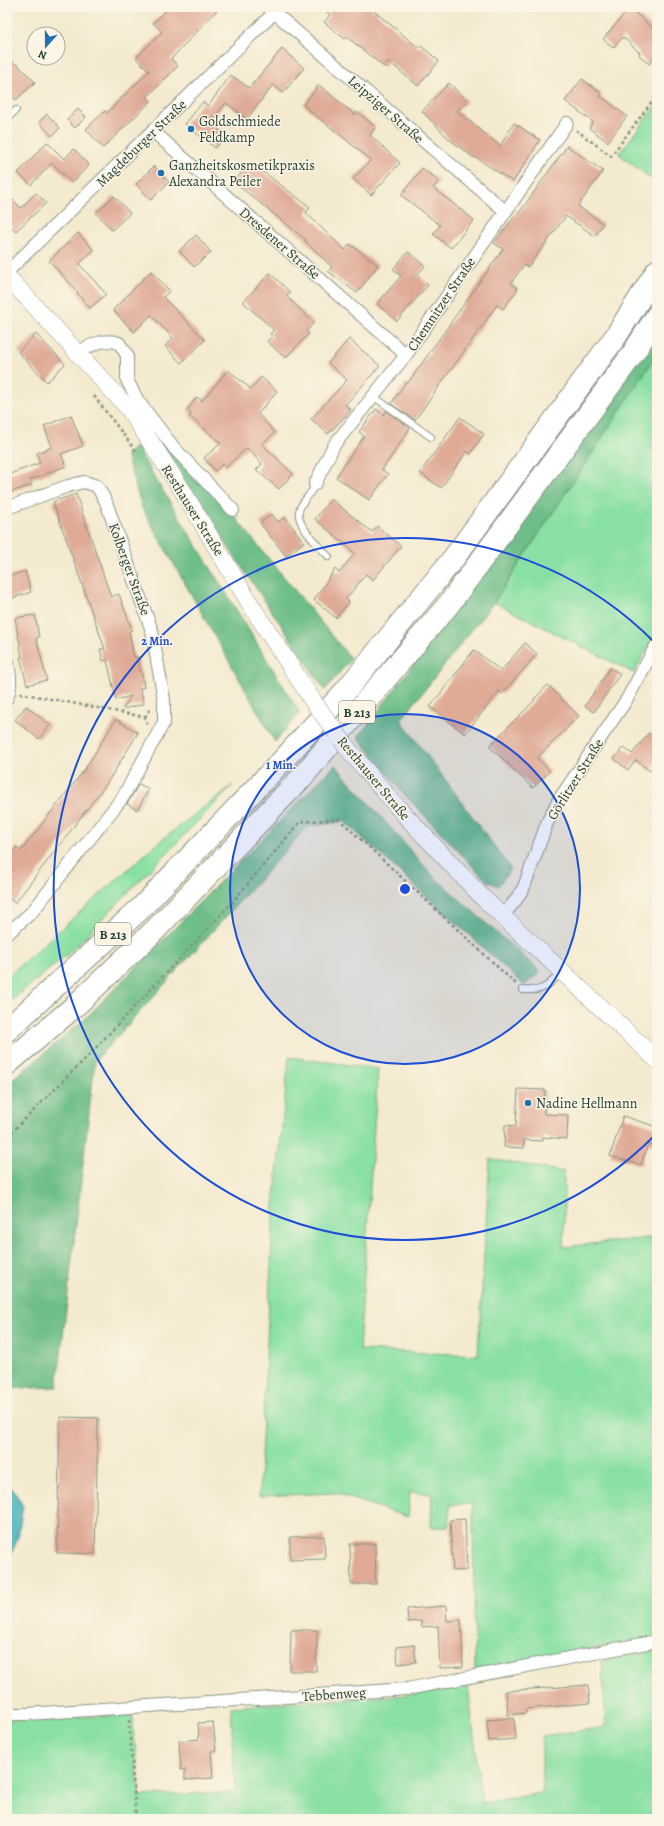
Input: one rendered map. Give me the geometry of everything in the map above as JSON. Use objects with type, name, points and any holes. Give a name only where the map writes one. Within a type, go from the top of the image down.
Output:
[{"type":"highway","name":"B 213","points":[[7,1030],[140,909],[283,760],[348,688],[453,559],[616,336],[657,271]]},
{"type":"highway","name":"B 213","points":[[7,1064],[75,1006],[154,931],[301,778],[450,604],[632,355],[657,316]]},
{"type":"street","name":"Magdeburger Straße","points":[[7,272],[154,132],[271,10]]},
{"type":"street","name":"Leipziger Straße","points":[[271,10],[505,211]]},
{"type":"street","name":"Chemnitzer Straße","points":[[315,484],[334,445],[406,355],[567,123]]},
{"type":"street","name":"Dresdener Straße","points":[[154,132],[406,355]]},
{"type":"street","name":"Resthauser Straße","points":[[7,276],[129,409],[184,493],[252,607],[313,701],[352,754],[401,811],[502,917],[657,1060]]},
{"type":"street","name":"Resthauser Straße","points":[[77,352],[97,342],[110,340],[119,343],[127,355],[127,380],[138,401],[175,449],[233,510]]},
{"type":"street","name":"Kolberger Straße","points":[[7,508],[68,486],[84,482],[97,486],[106,502],[152,631],[164,700],[164,722],[123,797],[32,912],[7,934]]},
{"type":"street","name":"Görlitzer Straße","points":[[502,917],[524,887],[547,823],[558,801],[627,699],[657,644]]},
{"type":"street","points":[[7,660],[10,671],[9,695]]},
{"type":"street","name":"Tebbenweg","points":[[7,1714],[408,1690],[657,1641]]},
{"type":"lane","points":[[7,119],[16,110]]},
{"type":"lane","points":[[373,396],[431,437]]},
{"type":"lane","points":[[315,484],[311,495],[300,507],[299,519],[302,526],[329,557]]},
{"type":"lane","points":[[524,990],[535,991],[545,989],[562,972]]},
{"type":"path","points":[[567,123],[611,156],[657,96]]},
{"type":"path","points":[[92,392],[140,457]]},
{"type":"path","points":[[9,695],[145,717],[149,729],[156,737]]},
{"type":"path","points":[[7,1137],[89,1055],[224,912],[300,822],[339,819],[524,990]]},
{"type":"path","points":[[128,1707],[136,1819]]},
{"type":"green space","points":[[657,104],[657,183],[619,154]]},
{"type":"green space","points":[[657,329],[657,354],[494,602],[401,720],[511,869],[498,886],[487,881],[405,795],[358,737],[456,609]]},
{"type":"green space","points":[[657,354],[657,629],[634,673],[494,602]]},
{"type":"green space","points":[[162,428],[351,659],[325,690],[153,436]]},
{"type":"green space","points":[[136,447],[300,713],[275,742],[142,508],[126,454]]},
{"type":"green space","points":[[335,765],[433,876],[541,972],[524,985],[344,821],[307,827],[95,1061],[57,1387],[7,1389],[7,1084],[84,1020]]},
{"type":"green space","points":[[233,785],[70,952],[7,1004],[7,977],[159,842]]},
{"type":"green space","points":[[289,1057],[378,1069],[359,1350],[478,1355],[490,1159],[564,1172],[564,1247],[657,1237],[657,1637],[475,1670],[473,1504],[450,1505],[448,1527],[431,1527],[432,1494],[410,1492],[408,1517],[335,1493],[259,1496],[274,1205]]},
{"type":"green space","points":[[657,1650],[657,1819],[7,1819],[7,1720],[132,1715],[140,1796],[235,1792],[231,1707],[408,1695],[468,1686],[482,1803],[542,1793],[542,1736],[606,1727],[602,1661]]},
{"type":"water","points":[[7,1488],[13,1489],[23,1506],[18,1538],[10,1558],[7,1558]]},
{"type":"building","points":[[169,7],[220,7],[171,59],[178,66],[147,97],[151,101],[103,148],[86,129],[105,111],[107,113],[149,71],[136,58],[162,32],[153,23]]},
{"type":"building","points":[[321,7],[369,7],[419,48],[421,46],[439,61],[418,86],[388,61],[384,67],[347,37],[345,39],[324,22],[330,15]]},
{"type":"building","points":[[630,8],[657,32],[657,54],[649,64],[623,37],[613,48],[603,39]]},
{"type":"building","points":[[282,49],[304,68],[283,93],[273,85],[247,119],[226,103],[210,122],[226,135],[215,148],[185,124],[203,102],[208,106],[231,75],[249,88]]},
{"type":"building","points":[[7,56],[35,82],[16,100],[7,91]]},
{"type":"building","points":[[582,79],[602,94],[600,96],[627,116],[608,142],[589,128],[593,122],[565,101]]},
{"type":"building","points":[[449,83],[467,101],[457,111],[500,146],[514,123],[540,140],[513,182],[475,157],[474,158],[449,139],[422,111]]},
{"type":"building","points":[[319,85],[355,115],[357,112],[376,127],[370,135],[400,163],[371,195],[353,179],[371,160],[303,105]]},
{"type":"building","points":[[78,109],[86,117],[75,128],[67,120]]},
{"type":"building","points":[[47,114],[60,128],[52,136],[39,122]]},
{"type":"building","points":[[47,142],[64,159],[74,149],[89,165],[72,183],[52,163],[31,185],[18,173]]},
{"type":"building","points":[[567,146],[603,171],[578,206],[603,224],[595,236],[566,216],[528,267],[524,265],[511,283],[518,289],[503,309],[497,305],[415,420],[391,404],[406,382],[408,383],[503,249],[494,243],[518,212],[519,213]]},
{"type":"building","points":[[250,162],[310,207],[306,213],[345,250],[350,244],[378,265],[357,293],[328,271],[332,267],[305,241],[306,240],[234,182]]},
{"type":"building","points":[[154,166],[169,182],[151,200],[136,184]]},
{"type":"building","points":[[422,168],[439,181],[433,188],[474,220],[451,248],[433,234],[440,225],[401,195]]},
{"type":"building","points":[[36,193],[46,203],[16,231],[7,222],[7,205],[13,200],[21,208]]},
{"type":"building","points":[[114,196],[130,213],[112,230],[96,213]]},
{"type":"building","points":[[78,233],[94,250],[79,264],[106,294],[90,308],[77,293],[78,292],[49,261]]},
{"type":"building","points":[[196,235],[211,252],[194,267],[179,251]]},
{"type":"building","points":[[408,252],[425,266],[417,275],[428,285],[397,321],[377,304],[401,276],[393,269]]},
{"type":"building","points":[[151,271],[170,291],[163,297],[205,340],[181,363],[165,346],[173,338],[151,315],[134,332],[113,310]]},
{"type":"building","points":[[270,273],[290,292],[286,296],[314,323],[306,331],[309,334],[285,358],[267,341],[273,336],[270,334],[274,330],[243,302]]},
{"type":"building","points":[[36,334],[65,364],[47,382],[18,352]]},
{"type":"building","points":[[349,339],[380,366],[345,405],[351,410],[328,434],[311,419],[347,380],[328,363]]},
{"type":"building","points":[[228,370],[251,389],[261,377],[277,391],[258,414],[275,433],[262,444],[293,474],[279,489],[256,470],[262,464],[247,448],[226,467],[223,464],[215,471],[204,458],[221,443],[189,416],[191,414],[187,410],[197,397],[202,401]]},
{"type":"building","points":[[376,409],[384,415],[386,411],[410,428],[382,470],[388,474],[369,500],[336,477],[364,436],[359,432]]},
{"type":"building","points":[[71,415],[83,446],[61,454],[66,466],[30,480],[32,485],[7,493],[7,475],[40,463],[37,453],[52,447],[44,426]]},
{"type":"building","points":[[460,417],[484,434],[470,454],[467,451],[441,488],[420,473]]},
{"type":"building","points":[[76,494],[111,597],[119,594],[132,630],[129,631],[134,657],[137,657],[143,680],[144,687],[140,688],[144,704],[123,709],[131,696],[116,700],[107,660],[103,661],[100,649],[105,649],[53,502]]},
{"type":"building","points":[[331,499],[372,532],[377,526],[401,546],[373,580],[366,574],[346,599],[349,602],[336,618],[314,600],[335,569],[339,573],[355,553],[315,519]]},
{"type":"building","points":[[272,514],[278,522],[285,517],[304,542],[286,556],[260,523]]},
{"type":"building","points":[[25,571],[31,592],[7,600],[7,577]]},
{"type":"building","points":[[35,615],[39,637],[36,638],[47,680],[27,685],[20,657],[22,657],[15,618]]},
{"type":"building","points":[[525,643],[537,654],[502,694],[499,691],[465,734],[430,707],[474,650],[501,671]]},
{"type":"building","points":[[610,668],[620,674],[594,712],[585,706]]},
{"type":"building","points":[[548,685],[579,716],[537,758],[550,771],[533,788],[489,746]]},
{"type":"building","points":[[26,706],[50,725],[39,739],[15,720]]},
{"type":"building","points":[[116,719],[138,733],[107,783],[15,903],[7,897],[7,860],[17,847],[21,851],[85,769]]},
{"type":"building","points":[[649,733],[657,739],[657,762],[650,771],[636,760],[628,770],[614,759],[623,747],[632,754]]},
{"type":"building","points":[[139,784],[149,789],[137,810],[127,804]]},
{"type":"building","points":[[518,1089],[545,1090],[544,1114],[568,1115],[567,1139],[543,1137],[543,1141],[524,1140],[524,1148],[504,1147],[505,1125],[516,1126]]},
{"type":"building","points":[[623,1116],[657,1127],[657,1146],[648,1144],[641,1165],[610,1156]]},
{"type":"building","points":[[60,1417],[98,1418],[95,1554],[57,1553]]},
{"type":"building","points":[[465,1519],[467,1570],[453,1571],[450,1520]]},
{"type":"building","points":[[324,1536],[325,1559],[290,1560],[290,1537]]},
{"type":"building","points":[[350,1544],[375,1544],[376,1584],[351,1584]]},
{"type":"building","points":[[446,1606],[447,1621],[461,1620],[463,1667],[440,1668],[438,1626],[422,1627],[421,1621],[408,1622],[407,1609]]},
{"type":"building","points":[[291,1630],[317,1630],[316,1671],[290,1671]]},
{"type":"building","points":[[414,1645],[416,1662],[398,1664],[396,1647]]},
{"type":"building","points":[[588,1685],[590,1703],[525,1709],[526,1713],[508,1715],[506,1691]]},
{"type":"building","points":[[514,1718],[516,1739],[489,1741],[487,1720]]},
{"type":"building","points":[[213,1722],[216,1751],[211,1751],[213,1778],[185,1780],[185,1769],[181,1770],[179,1741],[199,1739],[198,1723]]},
{"type":"waterway","points":[[645,1819],[657,1813]]},
{"type":"place","name":"Goldschmiede Feldkamp","points":[[191,129]]},
{"type":"place","name":"Ganzheitskosmetikpraxis Alexandra Peiler","points":[[161,173]]},
{"type":"place","name":"Nadine Hellmann","points":[[528,1103]]}]
